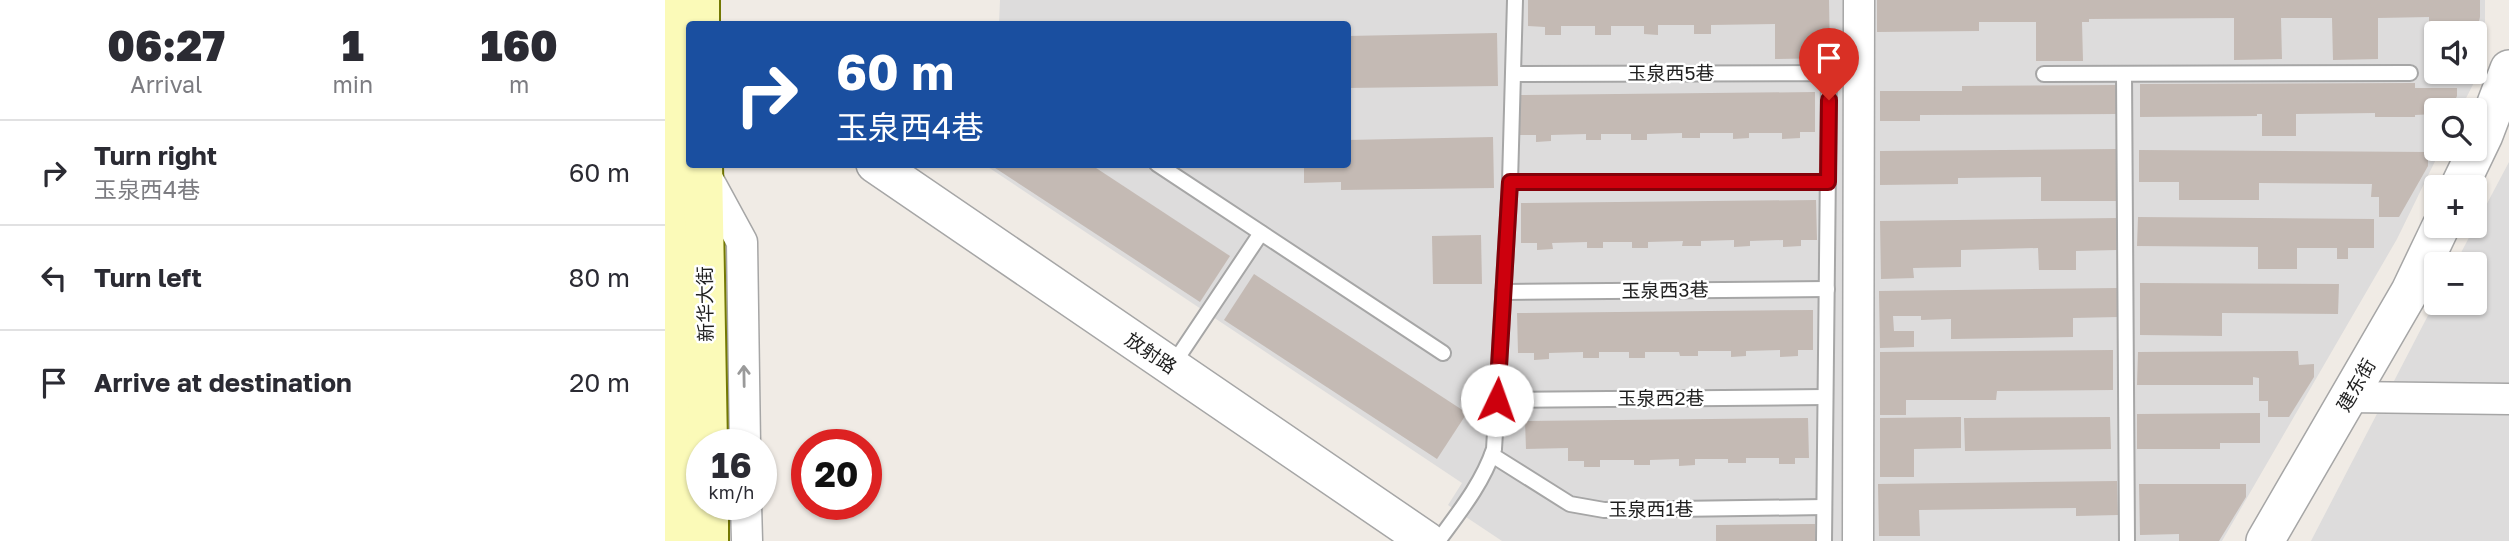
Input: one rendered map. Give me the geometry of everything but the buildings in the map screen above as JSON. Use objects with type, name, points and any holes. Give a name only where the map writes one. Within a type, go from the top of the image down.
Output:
[{"type":"main road","name":"新华大街","points":[[675,18],[686,429]]},
{"type":"main road","name":"新华大街","points":[[703,168],[708,429]]},
{"type":"main road","name":"新华大街","points":[[676,541],[686,504]]},
{"type":"main road","name":"新华大街","points":[[699,520],[709,541]]},
{"type":"street","points":[[1859,0],[1859,541]]},
{"type":"street","points":[[2465,175],[2484,135],[2509,69]]},
{"type":"street","points":[[703,168],[742,242],[745,429]]},
{"type":"street","name":"放射路","points":[[881,168],[1427,541]]},
{"type":"street","name":"建东街","points":[[2265,541],[2410,291],[2435,238]]},
{"type":"street","points":[[2348,397],[2509,399]]},
{"type":"street","points":[[746,520],[747,541]]},
{"type":"lane","points":[[1438,541],[1478,486],[1492,455],[1510,182],[1515,0]]},
{"type":"lane","name":"玉泉西5巷","points":[[1513,74],[1829,73],[1828,182]]},
{"type":"lane","points":[[2044,74],[2410,73]]},
{"type":"lane","points":[[2124,74],[2127,541]]},
{"type":"lane","points":[[1163,168],[1443,354]]},
{"type":"lane","points":[[1510,182],[1828,182],[1824,541]]},
{"type":"lane","points":[[1172,367],[1261,233]]},
{"type":"lane","name":"玉泉西3巷","points":[[1503,292],[1827,289]]},
{"type":"lane","name":"玉泉西2巷","points":[[1497,400],[1825,397]]},
{"type":"lane","name":"玉泉西1巷","points":[[1492,455],[1570,504],[1582,508],[1824,507]]},
{"type":"shaded area","points":[[1000,0],[2485,0],[2485,21],[2424,21],[2424,84],[2473,84],[2466,98],[2424,98],[2424,161],[2435,161],[2428,175],[2424,175],[2424,184],[2397,239],[2222,541],[1502,541],[1448,505],[1462,483],[990,168],[1351,168],[1351,21],[999,21]]},
{"type":"shaded area","points":[[2509,162],[2509,541],[2311,541],[2428,315],[2487,315],[2487,252],[2461,252],[2469,238],[2487,238],[2487,204]]},
{"type":"route","points":[[1497,400],[1510,182],[1828,182],[1829,100]]}]
